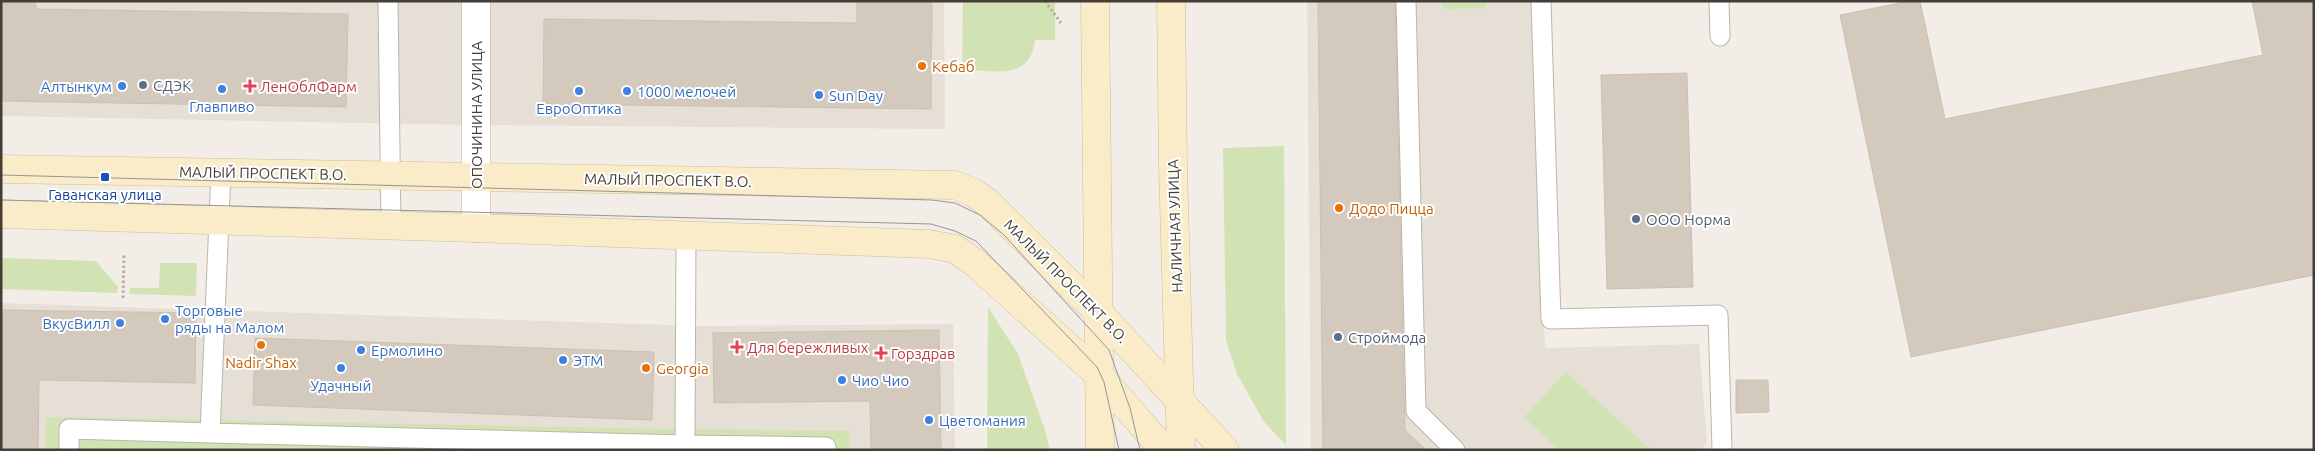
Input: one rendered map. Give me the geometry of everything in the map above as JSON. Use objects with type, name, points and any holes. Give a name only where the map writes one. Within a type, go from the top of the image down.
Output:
[{"type":"main road","points":[[1095,1],[1100,313],[1100,450]]},
{"type":"main road","name":"НАЛИЧНАЯ УЛИЦА","points":[[1171,1],[1173,166],[1181,450]]},
{"type":"main road","name":"МАЛЫЙ ПРОСПЕКТ В.О.","points":[[1,169],[955,186],[974,193],[987,202],[1100,313],[1180,398],[1225,450]]},
{"type":"main road","points":[[1,214],[390,225],[929,244],[955,249],[982,268],[1099,375],[1164,450]]},
{"type":"street","name":"ОПОЧИНИНА УЛИЦА","points":[[476,1],[476,228]]},
{"type":"lane","points":[[388,1],[390,225]]},
{"type":"lane","points":[[1406,1],[1416,411],[1455,450]]},
{"type":"lane","points":[[1540,1],[1551,319],[1718,315],[1722,450]]},
{"type":"lane","points":[[1719,1],[1720,36]]},
{"type":"lane","points":[[210,433],[221,172]]},
{"type":"lane","points":[[685,445],[686,236]]},
{"type":"lane","points":[[69,450],[69,428],[439,445],[826,446],[826,450]]},
{"type":"path","points":[[123,298],[124,255]]},
{"type":"shaded area","points":[[1,1],[944,1],[945,129],[468,125],[1,116]]},
{"type":"shaded area","points":[[1307,1],[1531,1],[1545,348],[1699,344],[1707,442],[1702,450],[1311,450]]},
{"type":"shaded area","points":[[1,303],[701,326],[953,324],[955,450],[1,450]]},
{"type":"green space","points":[[963,1],[1055,1],[1055,40],[1035,40],[1032,53],[1026,62],[1018,68],[1009,71],[962,70]]},
{"type":"green space","points":[[1443,1],[1486,1],[1486,8],[1443,9]]},
{"type":"green space","points":[[1284,146],[1286,445],[1264,422],[1237,374],[1226,340],[1223,148]]},
{"type":"green space","points":[[1,258],[96,261],[118,287],[117,293],[1,289]]},
{"type":"green space","points":[[160,263],[197,263],[196,296],[129,294],[130,288],[159,288]]},
{"type":"green space","points":[[988,307],[1018,354],[1045,430],[1050,450],[987,450]]},
{"type":"green space","points":[[1566,372],[1651,450],[1559,450],[1524,417]]},
{"type":"green space","points":[[46,417],[849,431],[850,450],[46,450]]},
{"type":"building","points":[[1,1],[36,1],[36,9],[348,14],[346,107],[1,101]]},
{"type":"building","points":[[857,1],[932,1],[931,109],[543,104],[544,19],[857,23]]},
{"type":"building","points":[[1318,1],[1395,1],[1405,430],[1426,450],[1323,450]]},
{"type":"building","points":[[1910,1],[1920,1],[1945,119],[2263,55],[2252,1],[2314,1],[2314,275],[1911,357],[1840,15]]},
{"type":"building","points":[[1687,73],[1693,287],[1607,289],[1601,75]]},
{"type":"building","points":[[1,310],[196,313],[195,383],[39,380],[38,450],[1,450]]},
{"type":"building","points":[[939,330],[941,450],[871,450],[870,401],[714,403],[713,333]]},
{"type":"building","points":[[255,338],[654,352],[652,420],[253,405]]},
{"type":"building","points":[[1736,380],[1768,380],[1769,412],[1736,413]]},
{"type":"tram line","points":[[1,175],[932,200],[955,203],[980,215],[1004,235],[1109,350],[1130,408],[1140,450]]},
{"type":"tram line","points":[[1,200],[931,224],[955,231],[976,241],[1097,367],[1104,382],[1119,450]]},
{"type":"place","name":"Кебаб","points":[[922,66]]},
{"type":"place","name":"СДЭК","points":[[143,85]]},
{"type":"place","name":"Алтынкум","points":[[122,86]]},
{"type":"place","name":"ЛенОблФарм","points":[[250,86]]},
{"type":"place","name":"Главпиво","points":[[222,89]]},
{"type":"place","name":"ЕвроОптика","points":[[579,91]]},
{"type":"place","name":"1000 мелочей","points":[[627,91]]},
{"type":"place","name":"Sun Day","points":[[819,95]]},
{"type":"place","name":"Гаванская улица","points":[[105,177]]},
{"type":"place","name":"Додо Пицца","points":[[1339,208]]},
{"type":"place","name":"ООО Норма","points":[[1636,219]]},
{"type":"place","name":"Торговые ряды на Малом","points":[[165,319]]},
{"type":"place","name":"ВкусВилл","points":[[120,323]]},
{"type":"place","name":"Строймода","points":[[1338,337]]},
{"type":"place","name":"Nadir Shax","points":[[261,345]]},
{"type":"place","name":"Для бережливых","points":[[737,347]]},
{"type":"place","name":"Ермолино","points":[[361,350]]},
{"type":"place","name":"Горздрав","points":[[881,353]]},
{"type":"place","name":"ЭТМ","points":[[563,360]]},
{"type":"place","name":"Удачный","points":[[341,368]]},
{"type":"place","name":"Georgia","points":[[646,368]]},
{"type":"place","name":"Чио Чио","points":[[842,380]]},
{"type":"place","name":"Цветомания","points":[[929,420]]}]
